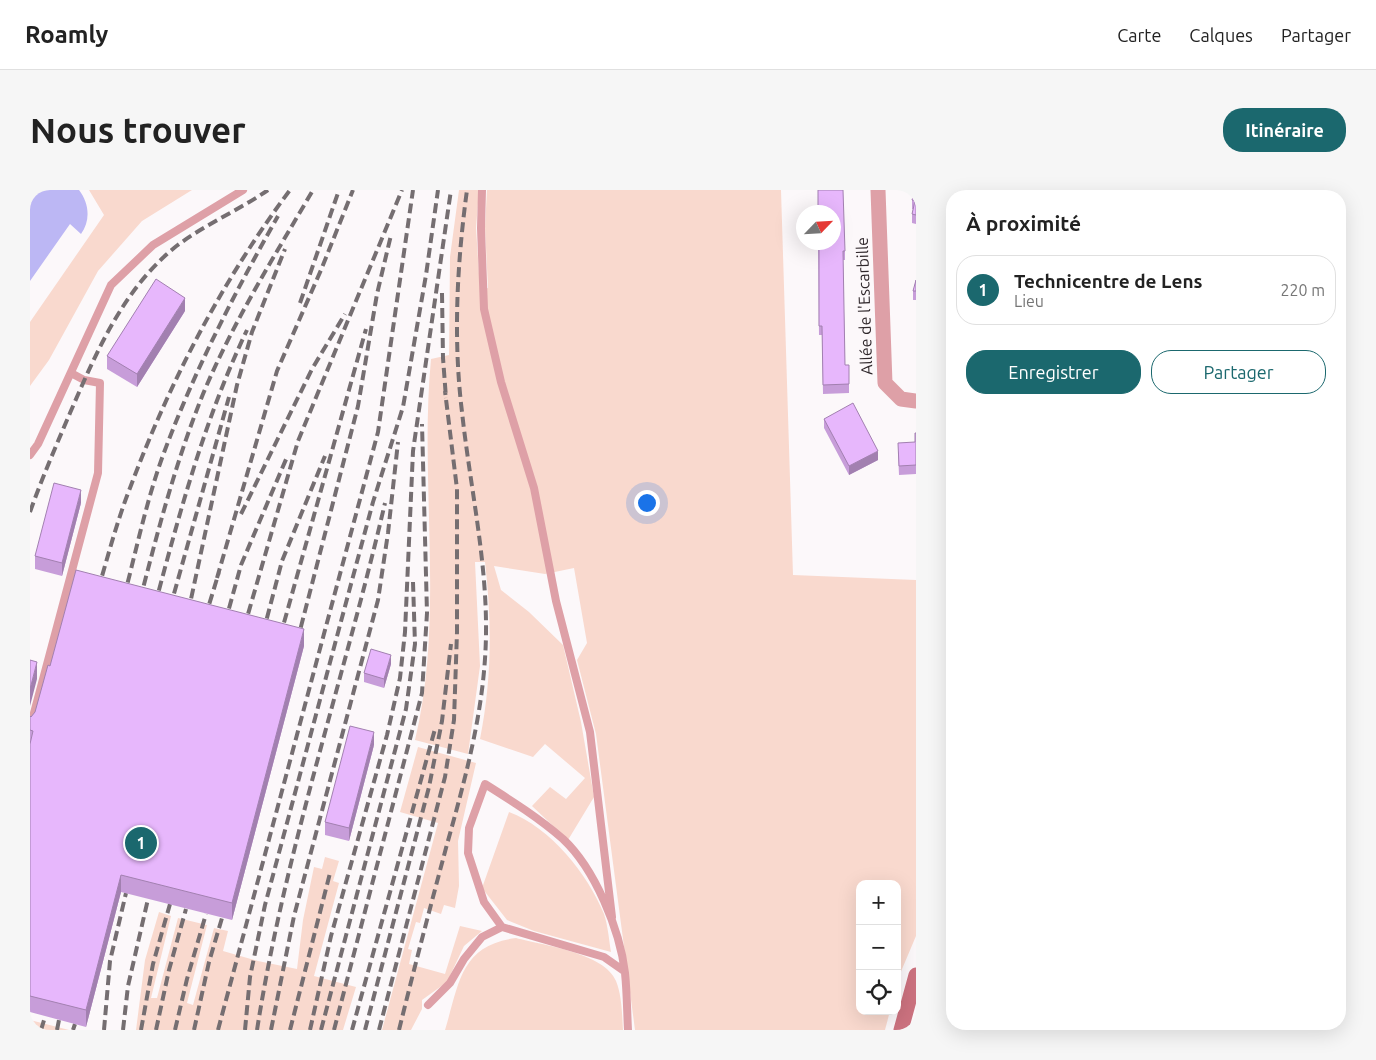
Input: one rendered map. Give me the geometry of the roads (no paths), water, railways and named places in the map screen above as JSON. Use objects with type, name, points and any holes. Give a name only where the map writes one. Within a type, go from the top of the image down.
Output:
[{"type":"street","name":"Allée de l'Escarbille","points":[[878,190],[885,384],[901,399],[916,401]]},
{"type":"street","points":[[901,1030],[916,975]]},
{"type":"lane","points":[[30,455],[38,444],[111,285],[153,245],[243,190]]},
{"type":"lane","points":[[482,190],[481,228],[484,309],[501,382],[534,488],[556,601],[590,732],[612,917],[624,971],[628,1030]]},
{"type":"lane","points":[[30,728],[98,473],[100,383],[84,380],[70,373]]},
{"type":"lane","points":[[612,917],[592,878],[564,841],[524,808],[485,784],[470,828],[468,853],[484,902],[502,927],[604,957],[624,971]]},
{"type":"lane","points":[[428,1005],[450,983],[464,959],[482,938],[502,927]]},
{"type":"railway","points":[[30,512],[49,462],[90,368],[112,324],[139,283],[174,248],[185,240],[268,190]]},
{"type":"railway","points":[[98,590],[125,500],[162,409],[180,371],[220,296],[265,225],[290,190]]},
{"type":"railway","points":[[140,600],[176,470],[203,394],[241,315],[313,190]]},
{"type":"railway","points":[[300,303],[339,190]]},
{"type":"railway","points":[[217,578],[277,371],[353,190]]},
{"type":"railway","points":[[244,628],[298,441],[402,190]]},
{"type":"railway","points":[[218,1030],[378,432],[413,190]]},
{"type":"railway","points":[[245,1030],[250,977],[265,905],[373,502],[403,407],[426,275],[438,190]]},
{"type":"railway","points":[[310,1030],[331,936],[387,735],[400,678],[405,632],[413,451],[451,190]]},
{"type":"railway","points":[[399,1030],[467,768],[478,715],[485,661],[486,606],[484,578],[459,384],[457,301],[467,190]]},
{"type":"railway","points":[[124,597],[151,492],[174,426],[215,334],[278,216]]},
{"type":"railway","points":[[297,642],[358,406],[377,294],[391,235]]},
{"type":"railway","points":[[188,613],[237,385],[252,332],[285,249]]},
{"type":"railway","points":[[442,293],[446,398]]},
{"type":"railway","points":[[241,514],[312,369],[345,314]]},
{"type":"railway","points":[[280,637],[366,329]]},
{"type":"railway","points":[[155,605],[184,500],[206,431],[218,397],[247,330]]},
{"type":"railway","points":[[379,1030],[445,777],[454,720],[457,632],[457,489],[445,391]]},
{"type":"railway","points":[[170,608],[229,397]]},
{"type":"railway","points":[[334,1030],[422,693],[427,613],[422,424]]},
{"type":"railway","points":[[271,1030],[294,916],[378,600],[388,533],[398,442]]},
{"type":"railway","points":[[263,633],[282,561],[325,456]]},
{"type":"railway","points":[[225,623],[241,565],[287,457]]},
{"type":"railway","points":[[257,1030],[269,963],[299,831],[385,503]]},
{"type":"railway","points":[[205,618],[219,572]]},
{"type":"railway","points":[[321,1030],[406,709],[415,644],[413,582]]},
{"type":"railway","points":[[365,1030],[429,787],[442,721],[451,644]]},
{"type":"railway","points":[[352,1030],[435,729]]},
{"type":"railway","points":[[290,1030],[330,873]]},
{"type":"railway","points":[[104,1030],[110,961],[126,893]]},
{"type":"railway","points":[[123,1030],[128,986],[148,899]]},
{"type":"railway","points":[[141,1030],[153,964],[170,904]]},
{"type":"railway","points":[[156,1030],[169,970],[186,909]]},
{"type":"railway","points":[[175,1030],[187,979],[206,914]]},
{"type":"railway","points":[[194,1030],[209,962],[222,918]]},
{"type":"railway","points":[[41,1030],[45,1017]]},
{"type":"railway","points":[[57,1030],[59,1020]]},
{"type":"railway","points":[[73,1030],[75,1024]]},
{"type":"place","name":"Technicentre de Lens","points":[[141,843]]}]
